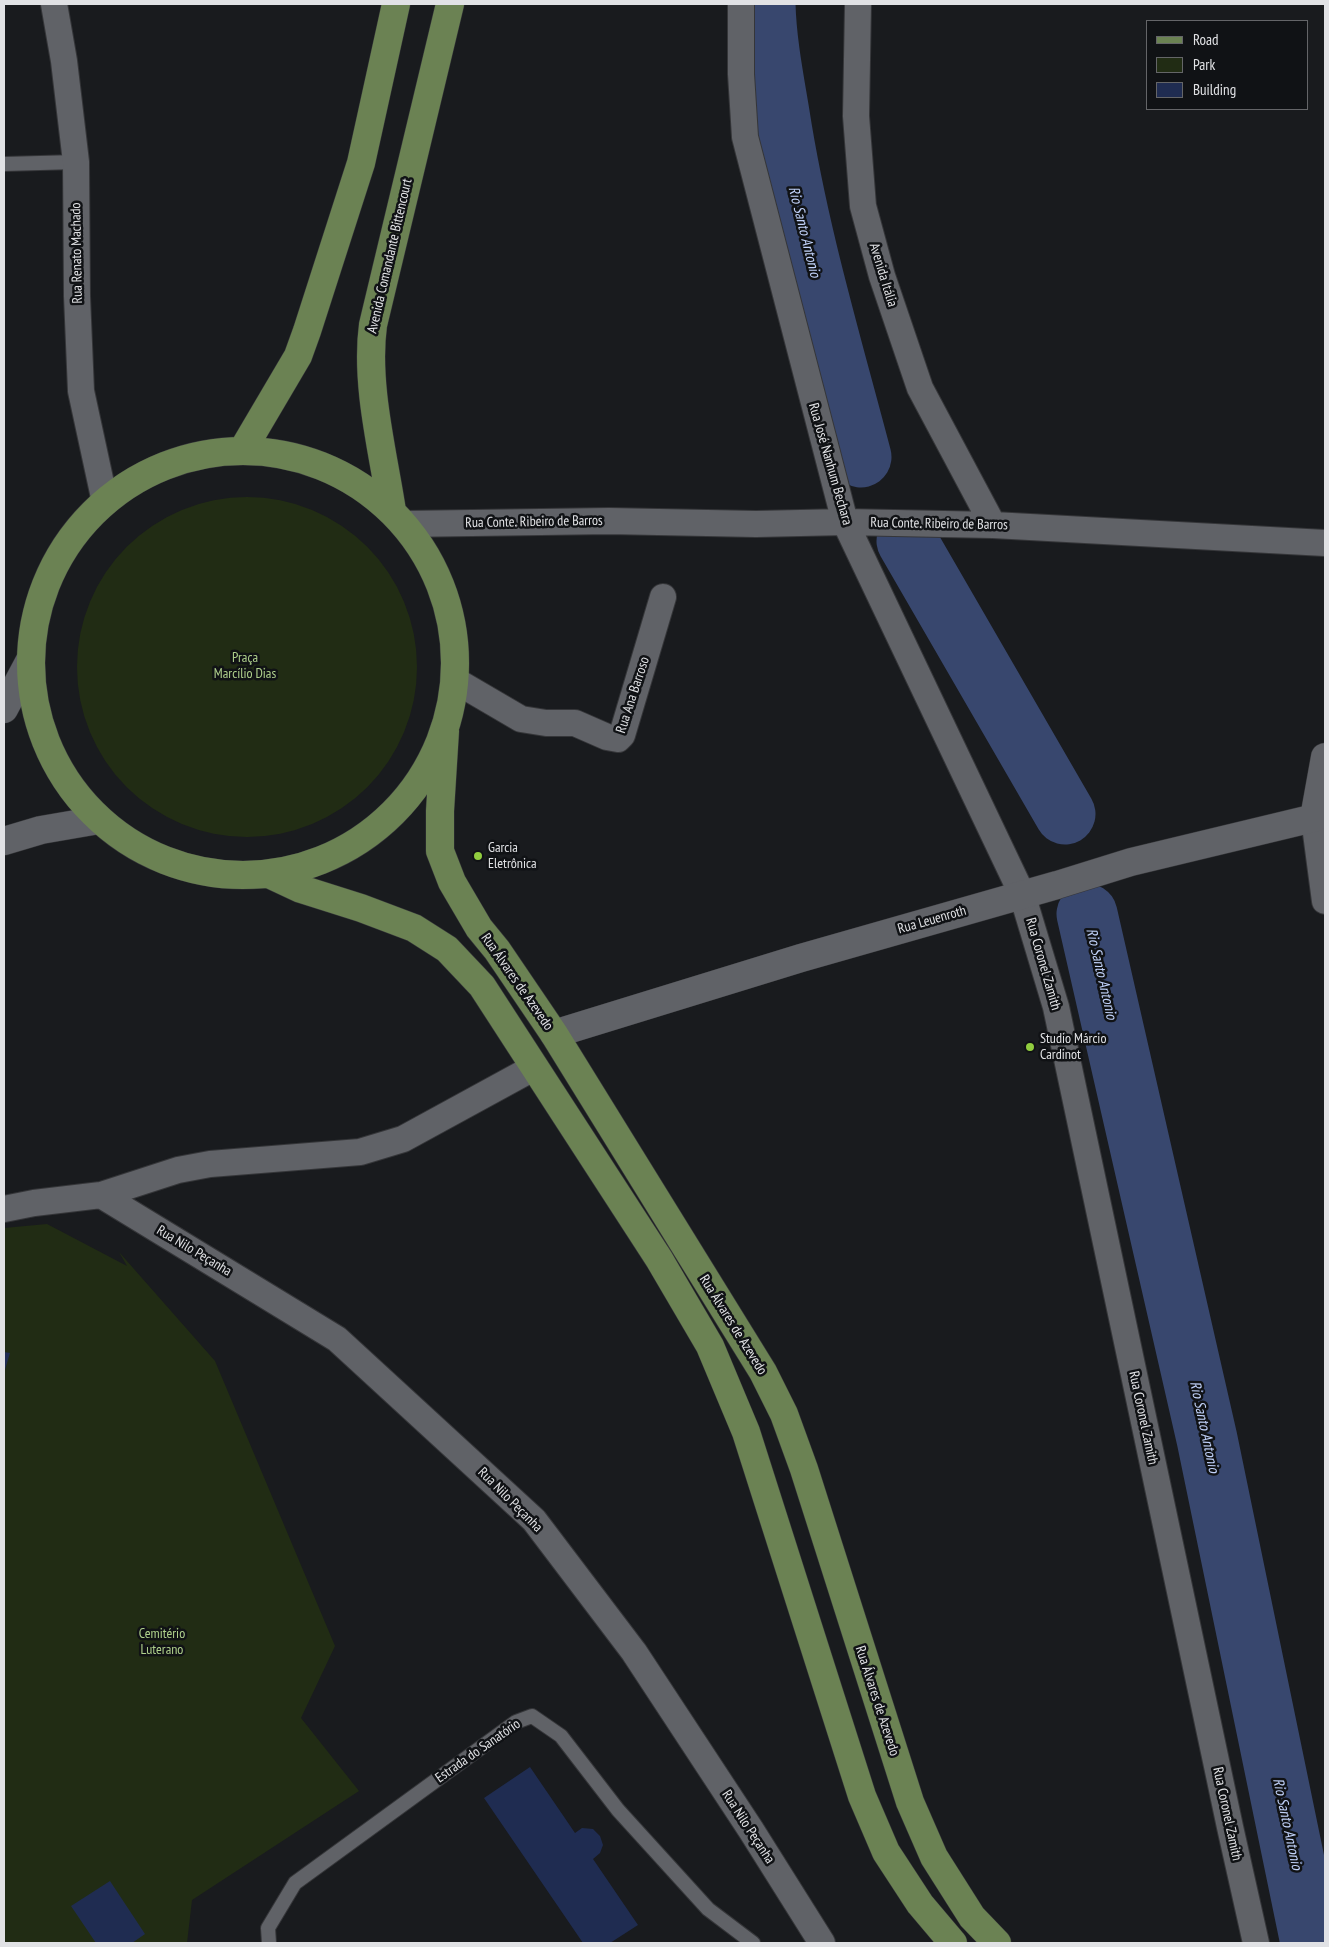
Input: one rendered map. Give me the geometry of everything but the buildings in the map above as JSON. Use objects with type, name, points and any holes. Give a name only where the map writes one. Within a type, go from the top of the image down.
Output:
[{"type":"main road","points":[[242,451],[298,356],[308,331],[361,163],[396,4]]},
{"type":"main road","name":"Avenida Comandante Bittencourt","points":[[398,518],[374,399],[370,343],[450,4]]},
{"type":"main road","points":[[242,451],[298,458],[348,479],[398,518],[422,548],[439,579],[450,612],[454,637],[456,681],[445,731],[415,782],[387,817],[354,844],[326,857],[269,874],[234,876],[200,871],[167,862],[136,847],[99,820],[69,787],[47,749],[34,706],[29,662],[34,617],[50,574],[73,534],[104,502],[146,474],[193,457],[242,451]]},
{"type":"main road","name":"Rua Álvares de Azevedo","points":[[445,731],[440,810],[440,851],[452,882],[479,928],[497,950],[554,1034],[763,1372],[784,1414],[804,1469],[910,1802],[934,1857],[972,1917],[997,1943]]},
{"type":"main road","points":[[269,874],[301,889],[362,908],[414,928],[447,949],[482,986],[533,1068],[659,1259],[710,1346],[746,1432],[862,1796],[886,1852],[920,1904],[954,1943]]},
{"type":"street","name":"Rua Renato Machado","points":[[54,4],[64,61],[76,162],[77,296],[81,391],[104,502]]},
{"type":"street","name":"Rua José Nanhum Bechara","points":[[741,4],[741,74],[745,137],[844,522],[1022,894]]},
{"type":"street","name":"Avenida Itália","points":[[858,4],[856,116],[863,206],[882,276],[920,388],[993,525]]},
{"type":"street","name":"Rua Conte. Ribeiro de Barros","points":[[398,518],[756,524],[844,522],[993,525],[1325,543]]},
{"type":"street","name":"Rua Ana Barroso","points":[[456,681],[522,719],[546,723],[575,723],[607,737],[618,739],[622,735],[663,597]]},
{"type":"street","points":[[4,709],[29,662]]},
{"type":"street","points":[[1325,757],[1314,818],[1325,901]]},
{"type":"street","name":"Rua Leuenroth","points":[[554,1034],[801,958],[1131,862],[1314,818]]},
{"type":"street","points":[[4,841],[41,830],[99,820]]},
{"type":"street","name":"Rua Coronel Zamith","points":[[1022,894],[1056,1007],[1256,1943]]},
{"type":"street","points":[[4,1209],[34,1203],[101,1195],[178,1170],[210,1164],[360,1152],[404,1138],[533,1068]]},
{"type":"street","name":"Rua Nilo Peçanha","points":[[101,1195],[337,1339],[534,1520],[634,1652],[751,1830],[822,1943]]},
{"type":"lane","points":[[4,164],[76,162]]},
{"type":"lane","name":"Estrada do Sanatório","points":[[269,1943],[268,1928],[295,1883],[516,1722],[532,1716],[561,1736],[618,1810],[708,1909],[753,1943]]},
{"type":"green space","name":"Praça Marcílio Dias","points":[[230,497],[264,497],[296,504],[327,517],[342,525],[368,546],[389,572],[404,602],[414,634],[417,650],[417,684],[414,700],[404,732],[389,762],[368,788],[342,809],[296,830],[264,837],[230,837],[198,830],[152,809],[126,788],[115,775],[97,747],[84,716],[77,684],[77,650],[84,618],[105,572],[126,546],[139,535],[167,517],[198,504]]},
{"type":"green space","name":"Cemitério Luterano","points":[[47,1224],[127,1266],[119,1252],[215,1361],[335,1646],[301,1718],[359,1791],[192,1900],[187,1943],[4,1943],[4,1228]]},
{"type":"waterway","name":"Rio Santo Antonio","points":[[765,4],[772,72],[795,200],[861,457]]},
{"type":"waterway","name":"Rio Santo Antonio","points":[[907,541],[1065,814]]},
{"type":"waterway","name":"Rio Santo Antonio","points":[[1087,914],[1207,1439],[1311,1943]]},
{"type":"place","name":"Garcia Eletrônica","points":[[478,856]]},
{"type":"place","name":"Studio Márcio Cardinot","points":[[1030,1047]]}]
